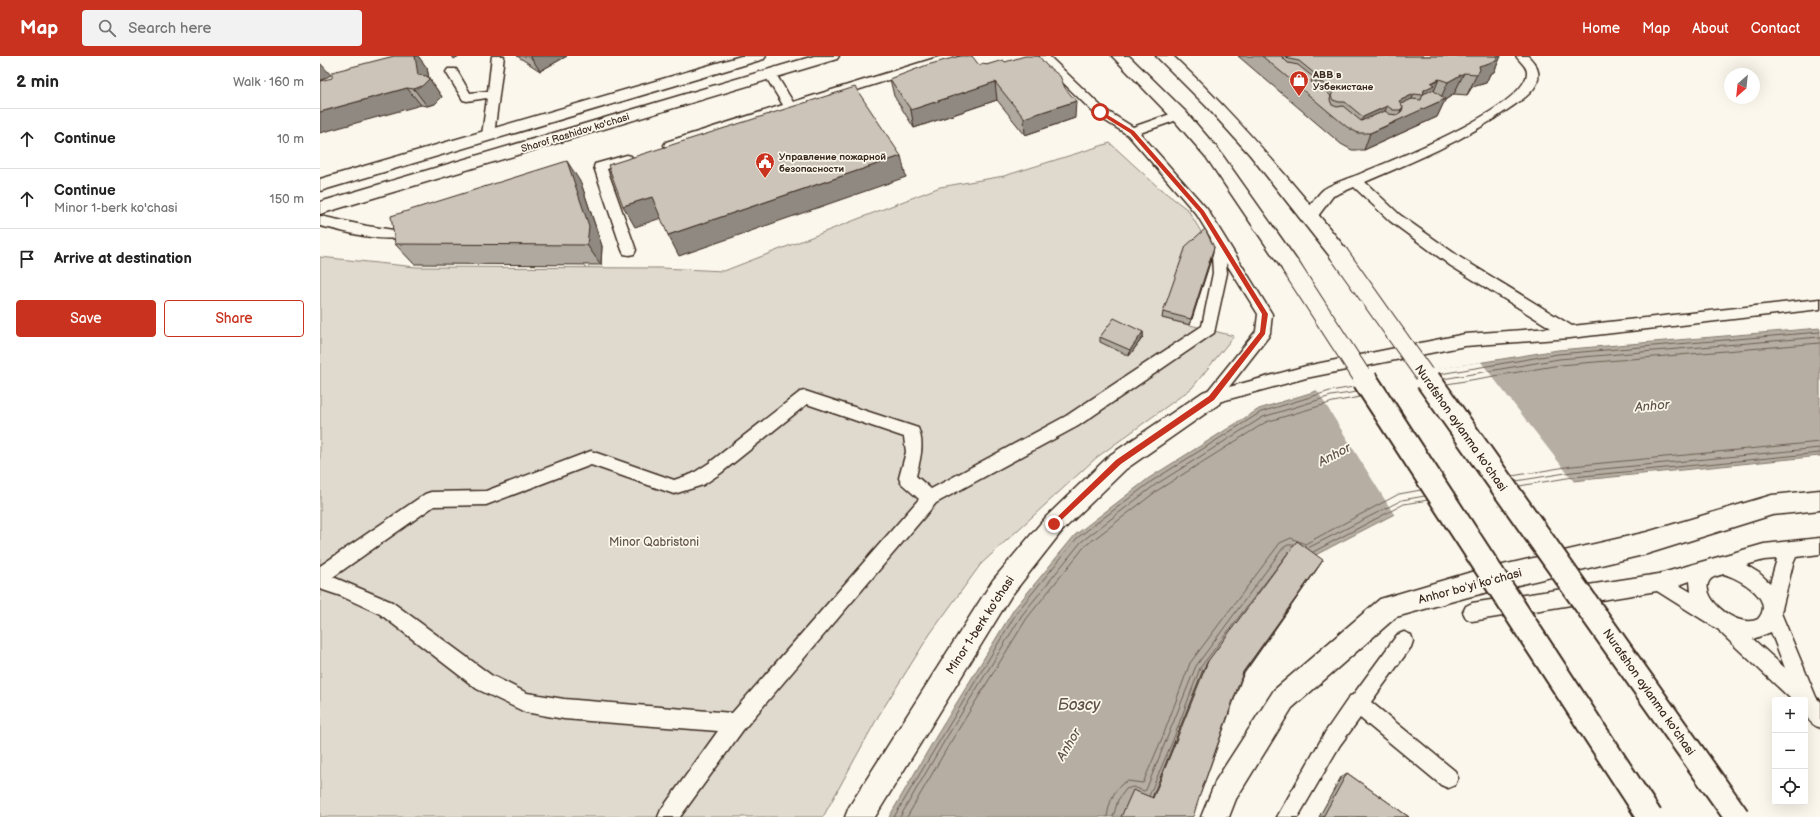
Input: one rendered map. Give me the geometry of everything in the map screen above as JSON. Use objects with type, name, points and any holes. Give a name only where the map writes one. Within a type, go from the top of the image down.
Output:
[{"type":"main road","name":"Sharof Rashidov ko'chasi","points":[[320,185],[758,56]]},
{"type":"main road","name":"Sharof Rashidov ko'chasi","points":[[320,208],[830,56]]},
{"type":"main road","points":[[1120,56],[1179,115],[1212,153],[1228,175],[1291,267],[1650,817]]},
{"type":"main road","name":"Nurafshon aylanma ko'chasi","points":[[1164,56],[1203,93],[1275,171],[1339,254],[1738,817]]},
{"type":"main road","name":"Minor 1-berk ko'chasi","points":[[859,817],[1002,588],[1054,524],[1118,462],[1211,398]]},
{"type":"main road","name":"Anhor boʻyi koʻchasi","points":[[1214,817],[1226,790],[1283,699],[1389,607],[1468,585],[1647,543],[1772,505],[1820,500]]},
{"type":"lane","points":[[488,135],[498,56]]},
{"type":"lane","points":[[661,148],[954,56]]},
{"type":"lane","name":"Minor 1-berk ko'chasi","points":[[1042,56],[1100,112],[1132,132],[1202,212],[1265,314],[1263,333],[1211,398]]},
{"type":"lane","points":[[1310,217],[1328,193],[1429,150],[1481,123],[1522,94],[1531,83],[1533,72],[1530,64],[1522,56]]},
{"type":"lane","points":[[452,72],[467,97],[493,94]]},
{"type":"lane","points":[[770,74],[790,107]]},
{"type":"lane","points":[[1132,132],[1179,115]]},
{"type":"lane","points":[[630,250],[600,167],[638,155]]},
{"type":"lane","points":[[1356,181],[1395,218],[1444,253],[1570,332]]},
{"type":"lane","points":[[320,221],[367,231],[395,234]]},
{"type":"lane","points":[[668,817],[736,723],[930,498],[1072,421],[1209,329],[1220,272],[1218,238]]},
{"type":"lane","points":[[1211,398],[1306,372],[1465,340],[1570,332],[1820,304]]},
{"type":"lane","points":[[320,576],[431,500],[486,498],[591,458],[674,487],[697,480],[715,468],[805,397],[912,433],[914,452],[907,478],[930,498]]},
{"type":"lane","points":[[1472,612],[1660,582],[1764,552],[1790,551],[1820,546]]},
{"type":"lane","points":[[1660,582],[1732,628],[1744,631],[1755,630],[1764,627],[1770,621],[1784,563],[1790,551]]},
{"type":"lane","points":[[1814,700],[1711,613],[1699,594],[1698,584],[1700,576],[1714,567],[1724,566],[1736,569],[1758,583],[1768,598],[1772,613],[1814,700],[1820,718]]},
{"type":"lane","points":[[320,581],[344,589],[386,608],[484,682],[525,702],[564,709],[736,723]]},
{"type":"lane","points":[[1287,817],[1333,738],[1404,641]]},
{"type":"lane","points":[[1358,703],[1448,778]]},
{"type":"green space","name":"Minor Qabristoni","points":[[1110,143],[1158,187],[1188,210],[1203,235],[1162,318],[1234,336],[1192,388],[1096,458],[981,564],[930,634],[879,715],[823,817],[320,817],[320,257],[416,267],[661,268],[724,271],[940,187],[1004,176]]},
{"type":"water","name":"Бозсу","points":[[1820,328],[1820,456],[1573,481],[1406,508],[1302,562],[1150,804],[1122,817],[889,817],[1014,609],[1075,535],[1149,478],[1259,409],[1329,387],[1558,350]]},
{"type":"pier","points":[[1481,362],[1575,483],[1406,510],[1395,516],[1316,389],[1329,385]]},
{"type":"building","points":[[394,56],[415,56],[418,75],[427,76],[429,79],[422,86],[414,89],[407,88],[320,112],[320,81],[332,78],[332,72]]},
{"type":"building","points":[[960,56],[972,56],[979,65],[984,63],[986,65],[1003,60],[1005,62],[1025,56],[1039,56],[1046,65],[1060,76],[1065,88],[1076,101],[1024,118],[995,82],[911,110],[890,79],[927,65]]},
{"type":"building","points":[[1262,56],[1281,56],[1288,63],[1298,65],[1313,77],[1311,81],[1313,85],[1321,87],[1331,96],[1330,100],[1332,105],[1337,107],[1343,106],[1361,121],[1385,111],[1389,114],[1397,115],[1402,111],[1403,107],[1401,104],[1412,99],[1421,100],[1423,94],[1433,90],[1445,99],[1370,133],[1358,133],[1347,127]]},
{"type":"building","points":[[1286,56],[1498,57],[1496,61],[1479,66],[1480,70],[1477,74],[1464,73],[1448,82],[1439,79],[1431,83],[1434,85],[1424,90],[1423,95],[1414,94],[1399,101],[1403,107],[1400,110],[1393,110],[1387,106],[1363,117],[1345,102],[1333,100],[1331,96],[1333,92],[1323,83],[1314,81],[1313,77],[1315,74],[1299,61],[1289,59]]},
{"type":"building","points":[[855,87],[901,156],[668,235],[652,197],[623,206],[608,165]]},
{"type":"building","points":[[567,161],[589,226],[587,245],[395,244],[391,216]]},
{"type":"building","points":[[1205,229],[1214,247],[1191,319],[1163,312],[1186,246]]},
{"type":"building","points":[[1114,318],[1143,332],[1130,350],[1100,337]]},
{"type":"building","points":[[1297,541],[1323,560],[1243,672],[1193,817],[1121,817],[1133,790],[1153,798],[1208,661]]},
{"type":"building","points":[[1347,773],[1409,817],[1323,817]]},
{"type":"place","name":"ABB в Узбекистане","points":[[1299,97]]},
{"type":"place","name":"Управление пожарной безопасности","points":[[765,179]]},
{"type":"route","points":[[1054,524],[1118,462],[1211,398],[1263,333],[1265,314],[1202,212],[1132,132],[1100,112]]},
{"type":"water label","name":"Anhor","points":[[1652,405]]},
{"type":"water label","name":"Anhor","points":[[1334,454]]},
{"type":"water label","name":"Anhor","points":[[1068,744]]}]
